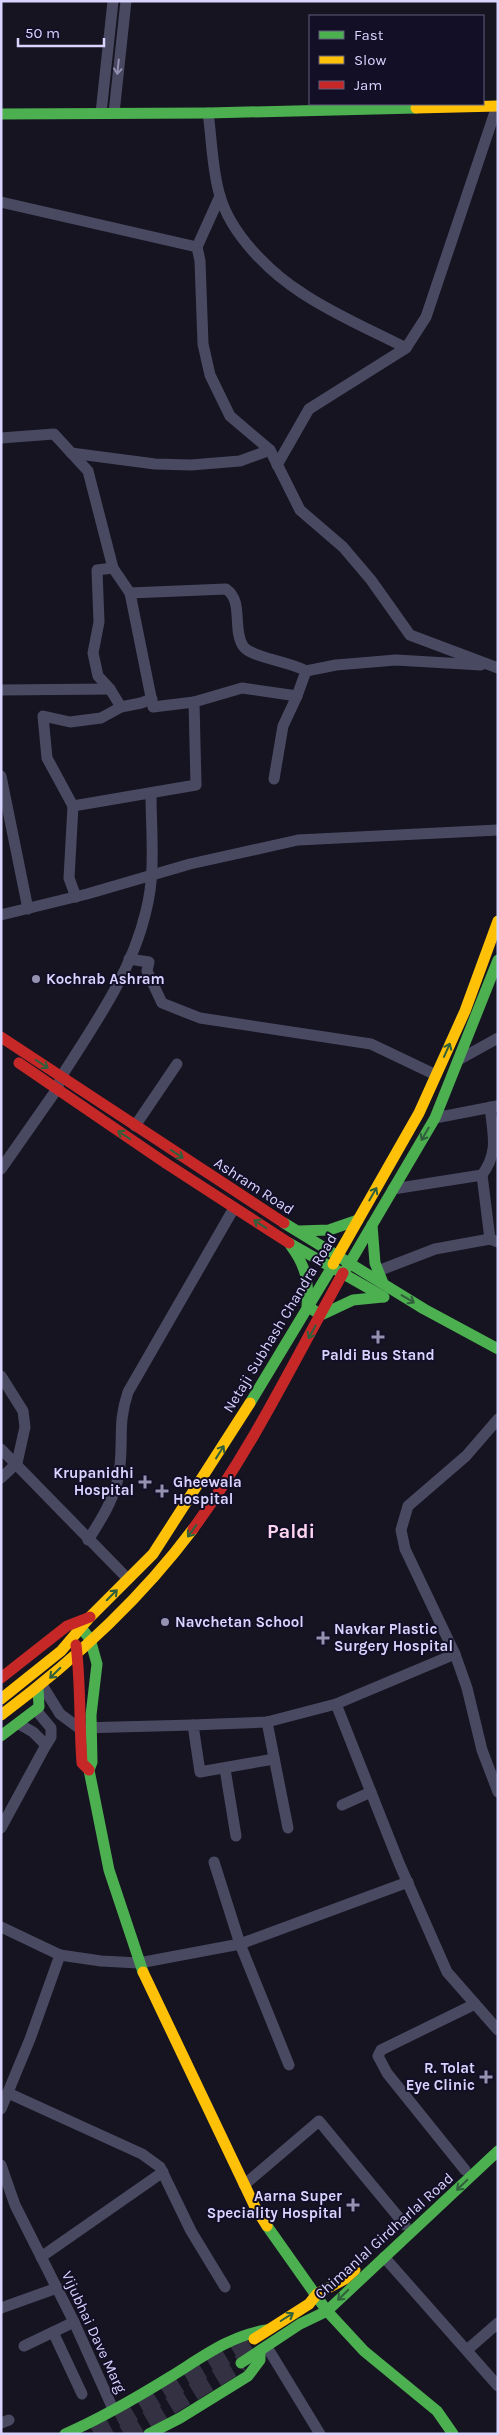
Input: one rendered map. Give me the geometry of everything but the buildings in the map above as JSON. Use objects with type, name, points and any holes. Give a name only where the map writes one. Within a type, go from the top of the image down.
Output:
[{"type":"main road","points":[[1,114],[208,113],[497,106]]},
{"type":"main road","name":"Netaji Subhash Chandra Road","points":[[1,1699],[47,1663],[153,1554],[202,1481],[332,1267],[337,1255],[419,1113],[464,1011],[498,921]]},
{"type":"main road","name":"Netaji Subhash Chandra Road","points":[[1,1715],[40,1687],[164,1568],[218,1495],[372,1222],[435,1118],[498,960]]},
{"type":"main road","name":"Ashram Road","points":[[1,1037],[296,1231],[498,1348]]},
{"type":"main road","name":"Ashram Road","points":[[1,1051],[234,1208],[288,1242],[498,1361]]},
{"type":"main road","points":[[296,1231],[317,1233],[336,1229],[358,1220]]},
{"type":"main road","points":[[372,1222],[372,1247],[383,1283]]},
{"type":"main road","points":[[288,1242],[305,1264],[309,1282],[307,1306],[321,1315],[353,1300],[383,1297]]},
{"type":"main road","points":[[1,1677],[68,1626],[90,1617]]},
{"type":"main road","points":[[82,1629],[90,1639],[96,1664],[92,1762],[89,1770],[109,1870],[139,1963],[244,2185],[284,2254],[317,2294],[327,2311],[364,2351],[437,2411],[448,2432]]},
{"type":"main road","points":[[73,1637],[78,1650],[80,1674],[79,1728],[82,1763],[89,1770]]},
{"type":"main road","points":[[1,1736],[36,1710],[40,1702],[40,1687]]},
{"type":"main road","name":"Chimanlal Girdharlal Road","points":[[266,2330],[309,2304],[317,2294],[345,2279],[496,2140]]},
{"type":"main road","name":"Chimanlal Girdharlal Road","points":[[241,2362],[264,2349],[300,2324],[327,2311],[498,2151]]},
{"type":"main road","points":[[254,2339],[266,2330]]},
{"type":"main road","name":"Vijubhai Dave Marg","points":[[113,2408],[158,2385],[224,2344],[250,2331],[266,2330]]},
{"type":"main road","points":[[149,2434],[180,2418],[248,2376],[260,2360],[264,2349]]},
{"type":"main road","points":[[65,2434],[113,2408]]},
{"type":"street","points":[[101,113],[113,1]]},
{"type":"street","points":[[114,113],[126,1]]},
{"type":"street","points":[[277,464],[309,409],[406,348],[426,317],[497,106]]},
{"type":"street","points":[[208,113],[220,196],[232,225],[246,242],[262,260],[302,294],[406,348]]},
{"type":"street","points":[[220,196],[197,247],[202,295],[204,344],[210,375],[230,416],[270,450],[300,510],[343,547],[371,580],[410,635],[493,666]]},
{"type":"street","points":[[1,202],[197,247]]},
{"type":"street","points":[[1,438],[54,434],[88,471],[113,568],[130,593],[153,707],[194,702],[242,688],[297,696]]},
{"type":"street","points":[[71,453],[155,464],[191,465],[240,462],[270,450]]},
{"type":"street","points":[[113,568],[98,570],[99,622],[93,653],[98,676],[110,689],[121,707]]},
{"type":"street","points":[[130,593],[226,589],[232,593],[236,604],[237,626],[242,646],[252,656],[265,656],[295,665],[306,672],[336,666],[396,660],[493,666]]},
{"type":"street","points":[[274,779],[283,726],[306,672]]},
{"type":"street","points":[[1,690],[110,689]]},
{"type":"street","points":[[76,897],[69,878],[73,806],[47,758],[43,716],[70,722],[102,718],[121,707],[152,699]]},
{"type":"street","points":[[73,806],[196,785],[194,702]]},
{"type":"street","points":[[1,776],[28,909]]},
{"type":"street","points":[[1,1169],[57,1089],[62,1077],[121,981],[146,911],[151,874],[151,793]]},
{"type":"street","points":[[1,915],[76,897],[151,874],[298,840],[498,830]]},
{"type":"street","points":[[129,959],[149,962],[147,971],[162,1003],[200,1018],[371,1044],[436,1075]]},
{"type":"street","points":[[460,1059],[498,1038]]},
{"type":"street","points":[[135,1126],[177,1064]]},
{"type":"street","points":[[378,1271],[435,1249],[494,1240],[482,1175],[491,1162],[494,1146],[494,1107],[435,1118]]},
{"type":"street","points":[[393,1189],[482,1175]]},
{"type":"street","points":[[88,1540],[102,1518],[112,1497],[120,1466],[121,1413],[128,1392],[234,1208]]},
{"type":"street","points":[[1,1376],[24,1410],[25,1427],[17,1463],[1,1478]]},
{"type":"street","points":[[498,1419],[466,1456],[408,1506],[401,1530],[405,1549],[454,1654],[467,1688],[482,1750],[498,1792]]},
{"type":"street","points":[[1,1449],[17,1463],[88,1540],[128,1579]]},
{"type":"street","points":[[40,1687],[60,1714],[79,1728],[267,1722],[336,1704],[454,1654]]},
{"type":"street","points":[[336,1704],[408,1882],[447,1972],[498,2030]]},
{"type":"street","points":[[1,1828],[52,1737],[51,1728],[36,1710]]},
{"type":"street","points":[[267,1722],[288,1828]]},
{"type":"street","points":[[18,1724],[33,1732],[46,1745]]},
{"type":"street","points":[[193,1725],[200,1772],[274,1759]]},
{"type":"street","points":[[225,1769],[236,1836]]},
{"type":"street","points":[[342,1805],[371,1792]]},
{"type":"street","points":[[214,1862],[240,1944],[289,2066]]},
{"type":"street","points":[[1,1927],[60,1954],[102,1961],[139,1963],[240,1944],[408,1882]]},
{"type":"street","points":[[1,2108],[60,1954]]},
{"type":"street","points":[[464,2170],[387,2073],[378,2056],[380,2050],[475,2004]]},
{"type":"street","points":[[8,2093],[142,2154],[160,2167],[191,2231],[225,2287]]},
{"type":"street","points":[[244,2185],[319,2121],[405,2225]]},
{"type":"street","name":"Vijubhai Dave Marg","points":[[1,2165],[15,2205],[74,2322],[113,2408]]},
{"type":"street","points":[[41,2257],[162,2172]]},
{"type":"street","points":[[384,2258],[498,2386]]},
{"type":"street","points":[[1,2308],[57,2288]]},
{"type":"street","points":[[24,2346],[74,2322]]},
{"type":"street","points":[[467,2350],[498,2323]]},
{"type":"street","points":[[53,2332],[82,2394]]},
{"type":"street","points":[[264,2349],[320,2434]]},
{"type":"tunnel","points":[[94,2434],[121,2420],[254,2339]]},
{"type":"tunnel","points":[[124,2434],[241,2363]]},
{"type":"traffic: fast","points":[[1,114],[208,113],[416,108]]},
{"type":"traffic: fast","points":[[345,1271],[435,1118],[498,960]]},
{"type":"traffic: fast","points":[[299,1231],[329,1230],[358,1220]]},
{"type":"traffic: fast","points":[[284,1223],[424,1309],[498,1349]]},
{"type":"traffic: fast","points":[[372,1225],[375,1263],[383,1283]]},
{"type":"traffic: fast","points":[[289,1243],[384,1297]]},
{"type":"traffic: fast","points":[[291,1246],[300,1260],[305,1274],[307,1306],[321,1315],[353,1300],[383,1297]]},
{"type":"traffic: fast","points":[[250,1403],[332,1267]]},
{"type":"traffic: fast","points":[[82,1629],[90,1639],[97,1664],[91,1715],[92,1762],[89,1770],[109,1870],[143,1972]]},
{"type":"traffic: fast","points":[[1,1736],[39,1707],[38,1688]]},
{"type":"traffic: fast","points":[[241,2363],[300,2324],[327,2311],[498,2151]]},
{"type":"traffic: fast","points":[[267,2226],[327,2311],[364,2351],[437,2411],[453,2434]]},
{"type":"traffic: fast","points":[[65,2434],[119,2407],[228,2342],[266,2330]]},
{"type":"traffic: fast","points":[[149,2434],[180,2418],[248,2376],[260,2360],[260,2352]]},
{"type":"traffic: slow","points":[[416,108],[498,106]]},
{"type":"traffic: slow","points":[[333,1264],[419,1113],[465,1011],[498,921]]},
{"type":"traffic: slow","points":[[1,1699],[61,1651],[90,1617],[153,1554],[250,1403]]},
{"type":"traffic: slow","points":[[1,1715],[54,1674],[104,1629],[151,1581],[193,1529]]},
{"type":"traffic: slow","points":[[143,1972],[255,2207],[267,2226]]},
{"type":"traffic: slow","points":[[254,2339],[309,2304],[317,2294],[345,2279],[355,2270]]},
{"type":"traffic: jam","points":[[1,1037],[284,1223]]},
{"type":"traffic: jam","points":[[19,1063],[167,1164],[289,1243]]},
{"type":"traffic: jam","points":[[193,1529],[254,1436],[343,1273]]},
{"type":"traffic: jam","points":[[1,1678],[67,1626],[90,1617]]},
{"type":"traffic: jam","points":[[76,1645],[79,1674],[82,1763],[89,1770]]},
{"type":"place","name":"Kochrab Ashram","points":[[36,979]]},
{"type":"place","name":"Paldi Bus Stand","points":[[378,1337]]},
{"type":"place","name":"Krupanidhi Hospital","points":[[145,1482]]},
{"type":"place","name":"Gheewala Hospital","points":[[162,1491]]},
{"type":"place","name":"Navchetan School","points":[[165,1622]]},
{"type":"place","name":"Navkar Plastic Surgery Hospital","points":[[323,1638]]},
{"type":"place","name":"R. Tolat Eye Clinic","points":[[486,2077]]},
{"type":"place","name":"Aarna Super Speciality Hospital","points":[[353,2205]]},
{"type":"district","name":"Paldi","points":[[291,1531]]}]
